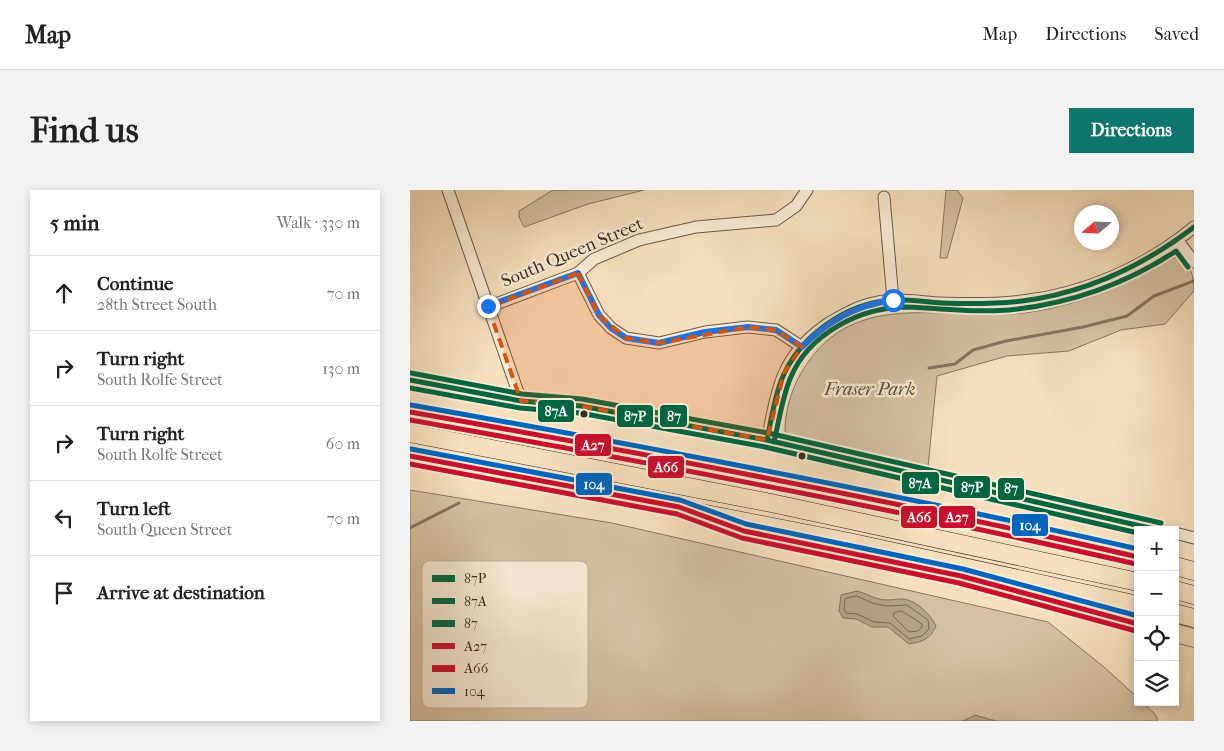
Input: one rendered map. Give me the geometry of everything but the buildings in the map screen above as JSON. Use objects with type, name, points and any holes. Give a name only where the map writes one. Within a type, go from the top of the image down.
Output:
[{"type":"highway","points":[[410,412],[640,453],[1028,531],[1134,556]]},
{"type":"highway","points":[[410,433],[771,503],[1134,581]]},
{"type":"highway","points":[[410,456],[679,507],[1134,604]]},
{"type":"highway","points":[[679,507],[744,531],[961,576],[1134,623]]},
{"type":"highway","points":[[1179,567],[1194,571]]},
{"type":"highway","points":[[1179,591],[1194,595]]},
{"type":"highway","points":[[1179,614],[1194,618]]},
{"type":"highway","points":[[1179,634],[1194,638]]},
{"type":"street","points":[[448,190],[521,401]]},
{"type":"street","name":"South Queen Street","points":[[488,306],[578,273],[594,259],[638,240],[696,227],[776,220],[796,206],[807,190]]},
{"type":"street","points":[[884,197],[893,300]]},
{"type":"street","points":[[767,440],[784,373],[802,347],[819,330],[847,312],[873,303],[893,300],[981,304],[1023,301],[1056,295],[1116,275],[1144,262],[1178,241],[1194,227]]},
{"type":"street","points":[[1178,241],[1194,262]]},
{"type":"street","points":[[578,273],[599,315],[611,328],[626,338],[659,343],[705,332],[748,327],[776,330],[802,347]]},
{"type":"street","points":[[410,380],[521,401],[581,406],[767,440],[1142,526]]},
{"type":"street","points":[[1179,534],[1194,538]]},
{"type":"highlighted area","points":[[578,273],[599,315],[626,338],[659,343],[748,327],[776,330],[802,347],[784,373],[767,440],[581,406],[521,401],[488,307]]},
{"type":"green space","points":[[553,190],[644,190],[588,204],[524,227],[519,217],[519,211]]},
{"type":"green space","points":[[946,190],[957,190],[963,198],[947,258],[940,258]]},
{"type":"green space","name":"Fraser Park","points":[[1172,258],[1183,261],[1190,268],[1194,291],[1165,324],[1121,330],[1069,351],[1007,356],[937,376],[928,467],[791,436],[785,432],[787,413],[795,386],[809,361],[831,338],[855,323],[882,316],[911,313],[1002,314],[1031,312],[1086,299],[1139,277]]},
{"type":"green space","points":[[410,490],[612,523],[1048,622],[1104,667],[1134,694],[1134,706],[1146,706],[1155,714],[1158,721],[410,721]]},
{"type":"water","points":[[857,591],[879,599],[903,599],[913,602],[931,617],[936,626],[932,634],[926,639],[909,644],[888,627],[872,627],[856,619],[843,618],[839,611],[841,595]]},
{"type":"water","points":[[975,715],[996,721],[963,721]]},
{"type":"waterway","points":[[929,368],[955,364],[973,350],[1006,341],[1083,327],[1127,316],[1154,296],[1194,281]]},
{"type":"waterway","points":[[410,528],[459,503]]},
{"type":"transit line","name":"87P","points":[[767,440],[776,395],[789,365],[811,337],[841,315],[858,308],[892,300],[936,303],[992,303],[1022,301],[1069,292],[1113,276],[1155,254],[1194,227]]},
{"type":"transit line","name":"87A","points":[[774,442],[785,394],[798,363],[823,336],[854,318],[889,308],[907,307],[996,311],[1053,303],[1117,283],[1176,251],[1188,267]]},
{"type":"transit line","name":"87","points":[[411,373],[522,394],[582,399],[768,433],[1161,523]]},
{"type":"transit line","name":"87P","points":[[410,380],[521,401],[581,406],[767,440],[1141,526]]},
{"type":"transit line","name":"87A","points":[[410,388],[520,408],[580,413],[765,447],[1134,532]]},
{"type":"transit line","name":"104","points":[[411,405],[776,472],[1134,548]]},
{"type":"transit line","name":"A27","points":[[410,412],[775,480],[1048,536],[1134,556]]},
{"type":"transit line","name":"A66","points":[[410,420],[774,488],[955,524],[1134,564]]},
{"type":"transit line","name":"104","points":[[411,449],[680,500],[746,524],[963,569],[1134,615]]},
{"type":"transit line","name":"A27","points":[[410,456],[679,507],[744,531],[961,576],[1134,623]]},
{"type":"transit line","name":"A66","points":[[410,464],[677,514],[742,538],[959,583],[1134,630]]},
{"type":"route","points":[[488,306],[578,273],[599,315],[611,328],[626,338],[659,343],[705,332],[748,327],[776,330],[802,347],[819,330],[847,312],[873,303],[893,300]]}]
